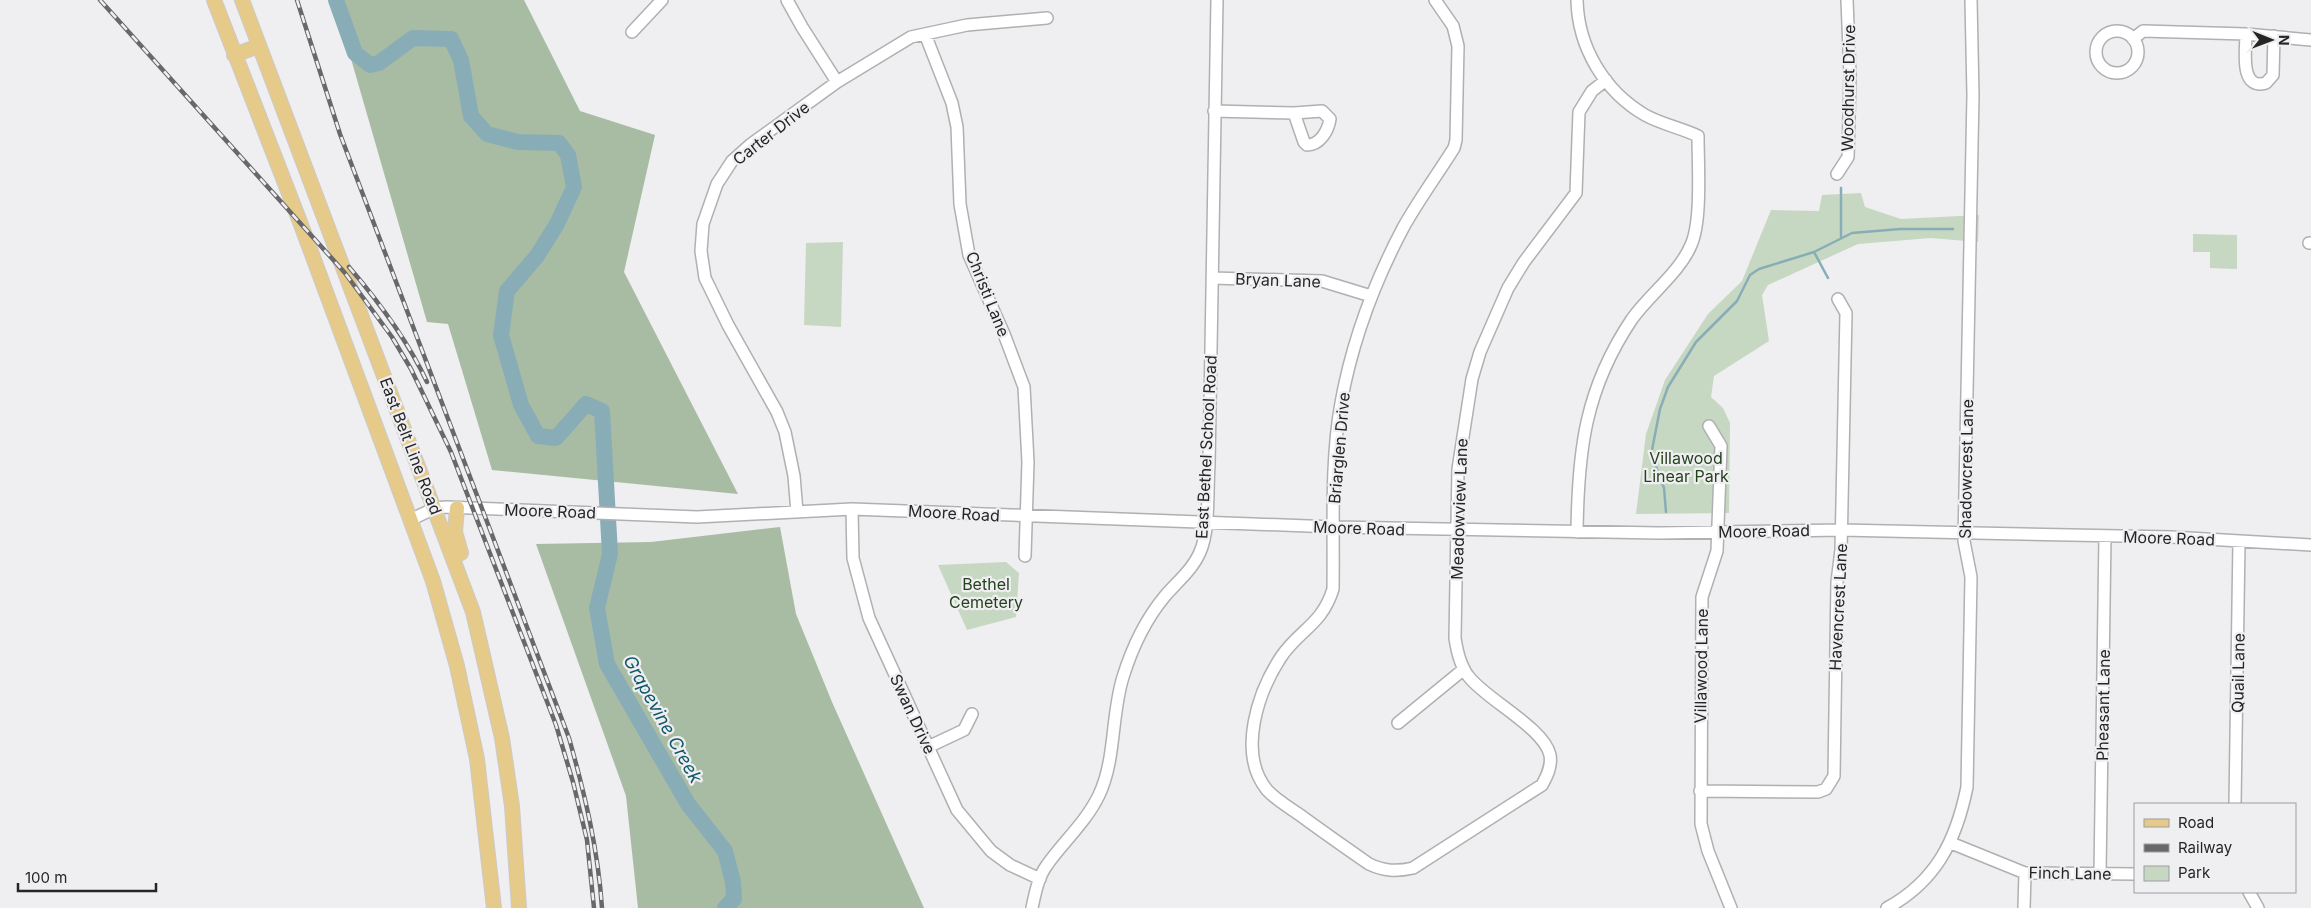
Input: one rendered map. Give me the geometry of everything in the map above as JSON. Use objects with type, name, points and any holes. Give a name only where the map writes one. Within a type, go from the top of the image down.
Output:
[{"type":"main road","name":"East Belt Line Road","points":[[214,0],[300,222],[436,591],[457,666],[477,759],[494,908]]},
{"type":"main road","name":"East Belt Line Road","points":[[242,0],[473,612],[502,738],[509,787],[519,908]]},
{"type":"main road","points":[[234,55],[259,46]]},
{"type":"main road","points":[[457,508],[455,532],[471,581],[473,612]]},
{"type":"street","points":[[632,32],[662,0]]},
{"type":"street","points":[[787,0],[837,82]]},
{"type":"street","name":"East Bethel School Road","points":[[1032,908],[1040,879],[1046,866],[1092,808],[1105,783],[1115,711],[1132,652],[1150,616],[1200,552],[1205,523],[1209,465],[1217,0]]},
{"type":"street","name":"Briarglen Drive","points":[[1413,868],[1389,871],[1369,864],[1268,790],[1254,763],[1255,715],[1262,691],[1281,657],[1320,618],[1329,602],[1333,589],[1334,490],[1341,404],[1356,339],[1371,296],[1404,227],[1454,148],[1456,140],[1458,46],[1454,26],[1435,0]]},
{"type":"street","points":[[1577,0],[1579,24],[1590,56],[1606,80],[1627,103],[1646,116],[1698,136],[1696,225],[1692,245],[1633,318],[1612,352],[1583,435],[1578,472],[1577,532]]},
{"type":"street","name":"Woodhurst Drive","points":[[1837,174],[1848,157],[1850,75],[1847,0]]},
{"type":"street","name":"Shadowcrest Lane","points":[[1887,908],[1901,900],[1922,882],[1951,843],[1961,817],[1967,780],[1971,577],[1964,533],[1973,95],[1972,0]]},
{"type":"street","name":"Carter Drive","points":[[797,512],[794,476],[785,432],[772,403],[704,278],[701,251],[703,224],[717,184],[732,161],[750,145],[837,82],[911,37],[967,25],[1047,18]]},
{"type":"street","points":[[2133,39],[2143,31],[2246,34],[2311,40]]},
{"type":"street","name":"Christi Lane","points":[[925,34],[952,102],[957,127],[960,204],[969,255],[1004,334],[1024,387],[1028,452],[1028,517],[1025,556]]},
{"type":"street","points":[[2246,34],[2246,75],[2251,81],[2258,84],[2266,83],[2273,75],[2274,36]]},
{"type":"street","name":"Meadowview Lane","points":[[1413,868],[1542,785],[1548,773],[1550,755],[1541,738],[1470,678],[1457,652],[1455,638],[1458,469],[1462,434],[1480,352],[1508,288],[1524,262],[1576,193],[1579,112],[1592,91],[1606,80]]},
{"type":"street","points":[[1214,111],[1294,113]]},
{"type":"street","name":"Bryan Lane","points":[[1212,278],[1322,281],[1371,296]]},
{"type":"street","name":"Havencrest Lane","points":[[1700,791],[1818,792],[1826,789],[1834,776],[1837,582],[1842,530],[1846,313],[1838,299]]},
{"type":"street","name":"Villawood Lane","points":[[1709,426],[1721,446],[1718,532],[1715,560],[1702,597],[1701,824],[1708,851],[1731,908]]},
{"type":"street","name":"Moore Road","points":[[410,520],[435,508],[697,517],[852,509],[1334,527],[1577,532],[1842,530],[2105,536],[2311,545]]},
{"type":"street","name":"Swan Drive","points":[[852,509],[853,558],[869,618],[957,810],[976,836],[991,851],[1010,865],[1040,879]]},
{"type":"street","name":"Pheasant Lane","points":[[2100,873],[2105,536]]},
{"type":"street","name":"Quail Lane","points":[[2235,803],[2239,541]]},
{"type":"street","points":[[1398,723],[1464,669]]},
{"type":"street","points":[[928,747],[964,730],[972,714]]},
{"type":"street","name":"Finch Lane","points":[[1951,843],[2025,873],[2134,874]]},
{"type":"street","points":[[2024,908],[2025,873]]},
{"type":"street","points":[[2250,893],[2258,908]]},
{"type":"green space","points":[[334,0],[524,0],[580,111],[655,135],[624,272],[738,494],[492,470],[448,324],[427,322]]},
{"type":"green space","name":"Villawood Linear Park","points":[[1861,193],[1865,207],[1901,219],[1979,215],[1978,242],[1931,238],[1858,244],[1768,285],[1762,295],[1769,341],[1714,376],[1711,397],[1723,408],[1730,423],[1729,513],[1636,514],[1646,434],[1665,380],[1708,314],[1742,281],[1771,210],[1819,211],[1822,195]]},
{"type":"green space","points":[[2193,234],[2237,235],[2237,269],[2210,268],[2210,252],[2193,252]]},
{"type":"green space","points":[[843,242],[841,327],[804,325],[806,243]]},
{"type":"green space","points":[[780,527],[796,614],[832,702],[924,908],[638,908],[626,796],[536,544],[651,542]]},
{"type":"green space","name":"Bethel Cemetery","points":[[1006,562],[1019,573],[1016,617],[967,630],[938,565]]},
{"type":"waterway","name":"Grapevine Creek","points":[[336,0],[355,53],[370,65],[379,63],[413,38],[451,39],[461,60],[471,116],[487,134],[518,142],[559,143],[568,155],[574,187],[557,224],[537,256],[507,291],[501,335],[521,405],[538,436],[556,438],[586,404],[602,411],[610,554],[597,608],[607,664],[688,804],[725,851],[733,882],[734,899],[725,908]]},
{"type":"waterway","points":[[1841,188],[1841,237]]},
{"type":"waterway","points":[[1666,512],[1664,488],[1654,462],[1652,450],[1660,409],[1668,387],[1696,342],[1737,301],[1750,275],[1759,269],[1814,252],[1852,233],[1900,229],[1953,229]]},
{"type":"waterway","points":[[1814,252],[1828,278]]},
{"type":"railway","points":[[100,0],[345,273],[392,337],[411,369],[451,452],[556,725],[573,782],[587,840],[594,908]]},
{"type":"railway","points":[[297,0],[340,134],[569,738],[590,822],[602,908]]},
{"type":"railway","points":[[349,267],[392,322],[411,351],[427,382]]}]
